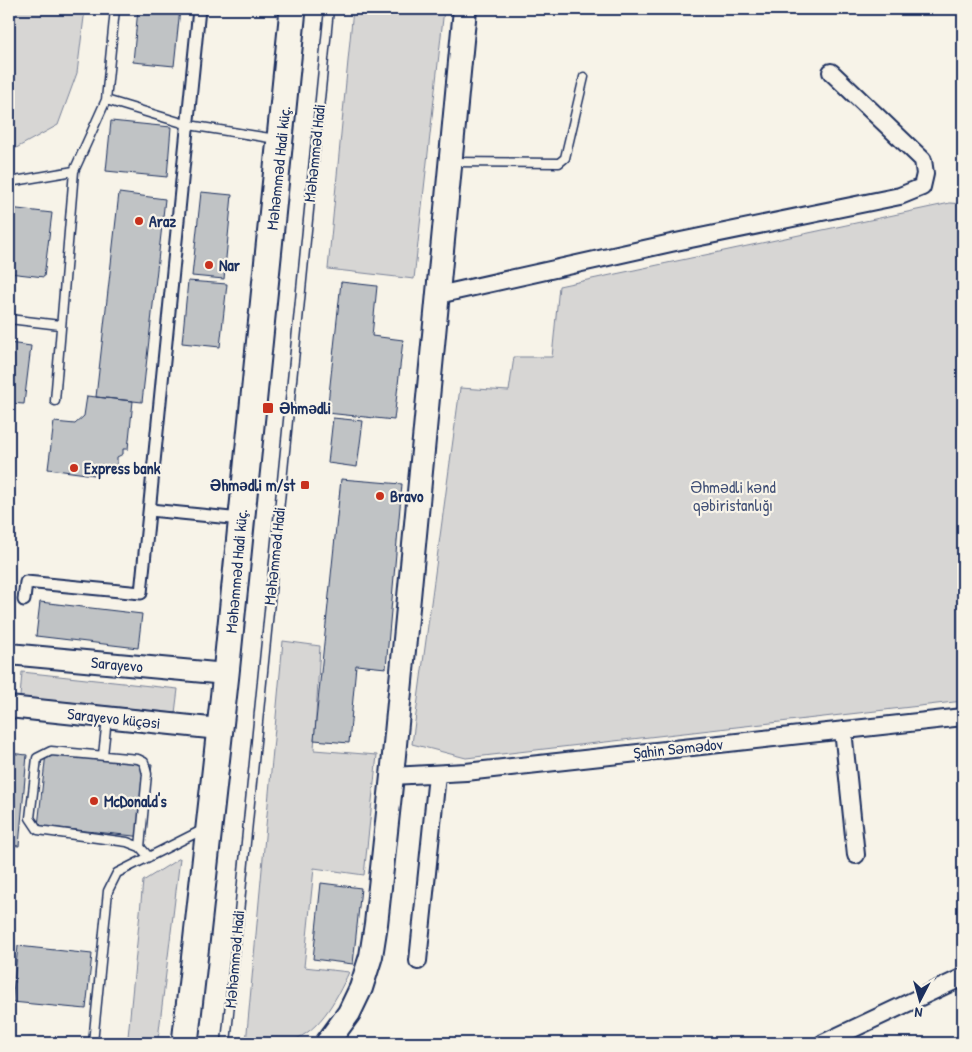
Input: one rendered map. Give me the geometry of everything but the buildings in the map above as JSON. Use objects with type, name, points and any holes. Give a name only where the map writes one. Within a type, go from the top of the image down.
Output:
[{"type":"main road","name":"Məhəmməd Hadi küç.","points":[[185,1043],[226,674],[240,519],[281,140],[293,9]]},
{"type":"main road","points":[[328,1040],[349,1013],[361,988],[371,956],[392,776],[465,9]]},
{"type":"street","points":[[24,600],[26,582],[141,593],[189,125],[199,9]]},
{"type":"street","points":[[438,295],[671,243],[900,196],[922,187],[925,174],[923,160],[831,72]]},
{"type":"street","points":[[150,510],[240,519]]},
{"type":"street","name":"Sarayevo","points":[[9,654],[226,674]]},
{"type":"street","name":"Sarayevo küçəsi","points":[[9,707],[220,729]]},
{"type":"street","name":"Şahin Səmədov","points":[[392,776],[437,775],[963,717]]},
{"type":"street","points":[[842,730],[856,855]]},
{"type":"street","points":[[418,961],[437,775]]},
{"type":"street","points":[[823,1043],[963,977]]},
{"type":"lane","points":[[55,401],[74,171],[106,100],[115,9]]},
{"type":"lane","name":"Məhəmməd Hadi","points":[[226,1043],[329,9]]},
{"type":"lane","points":[[451,162],[559,163],[565,158],[584,77]]},
{"type":"lane","points":[[106,100],[189,125],[281,140]]},
{"type":"lane","points":[[9,182],[74,171]]},
{"type":"lane","points":[[9,319],[60,325]]},
{"type":"lane","points":[[103,755],[107,717]]},
{"type":"lane","points":[[140,847],[147,767],[138,759],[51,751],[37,758],[30,818],[38,830],[127,842],[140,847],[149,857]]},
{"type":"lane","points":[[93,1043],[108,891],[117,873],[208,827]]},
{"type":"green space","points":[[9,9],[85,9],[77,73],[58,125],[9,152]]},
{"type":"green space","points":[[353,9],[444,9],[414,279],[328,269]]},
{"type":"green space","name":"Əhmədli kənd qəbiristanlığı","points":[[950,203],[963,204],[963,701],[466,758],[412,744],[460,388],[509,391],[514,357],[552,357],[559,286]]},
{"type":"green space","points":[[283,641],[320,646],[314,750],[377,755],[364,875],[314,868],[304,967],[349,972],[332,1005],[307,1033],[284,1043],[246,1043]]},
{"type":"green space","points":[[22,672],[178,689],[175,713],[20,697]]},
{"type":"green space","points":[[180,858],[158,1039],[128,1037],[143,881]]},
{"type":"place","name":"Araz","points":[[139,221]]},
{"type":"place","name":"Nar","points":[[209,265]]},
{"type":"place","name":"Əhmədli","points":[[268,408]]},
{"type":"place","name":"Express bank","points":[[74,468]]},
{"type":"place","name":"Əhmədli m/st","points":[[305,485]]},
{"type":"place","name":"Bravo","points":[[380,496]]},
{"type":"place","name":"McDonald's","points":[[94,801]]}]
